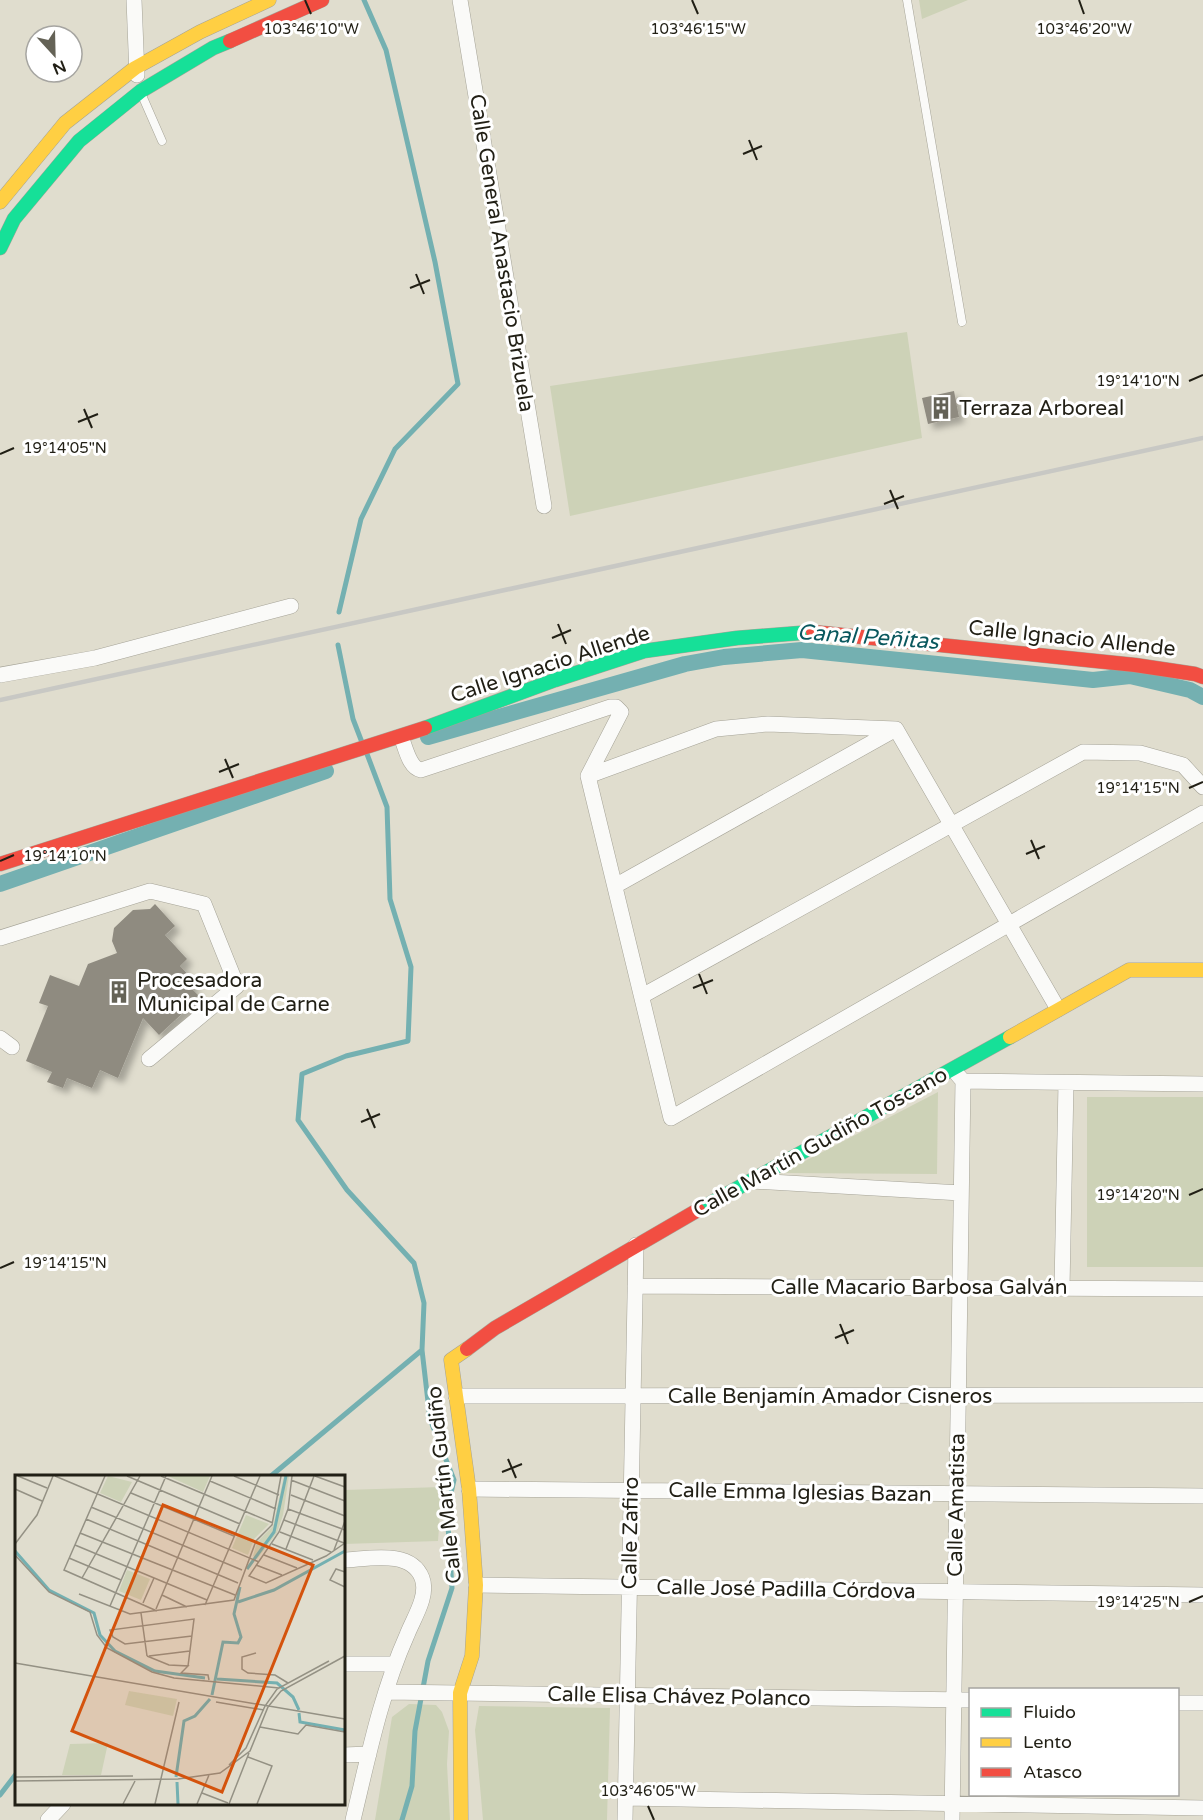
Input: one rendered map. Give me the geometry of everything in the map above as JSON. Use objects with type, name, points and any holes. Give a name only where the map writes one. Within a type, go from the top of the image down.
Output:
[{"type":"street","points":[[134,0],[135,68],[141,91]]},
{"type":"street","points":[[0,202],[65,123],[135,68],[200,32],[269,0]]},
{"type":"street","points":[[0,248],[14,219],[79,141],[141,91],[213,48],[322,0]]},
{"type":"street","name":"Calle General Anastacio Brizuela","points":[[460,0],[544,506]]},
{"type":"street","points":[[0,675],[95,658],[291,606]]},
{"type":"street","name":"Calle Ignacio Allende","points":[[0,864],[386,742],[555,680],[644,651],[737,638],[818,632],[1135,665],[1203,677]]},
{"type":"street","points":[[401,737],[413,766],[421,770],[610,707],[616,707],[621,712],[588,776],[671,1118],[1203,813]]},
{"type":"street","points":[[588,776],[716,729],[768,724],[896,729]]},
{"type":"street","points":[[896,729],[1058,1009]]},
{"type":"street","points":[[615,886],[896,729]]},
{"type":"street","points":[[642,996],[1083,752],[1140,753],[1183,765],[1203,787]]},
{"type":"street","points":[[0,938],[150,891],[204,904],[237,986],[149,1059]]},
{"type":"street","name":"Calle Martín Gudiño Toscano","points":[[452,1360],[495,1328],[636,1245],[1129,970],[1203,970]]},
{"type":"street","points":[[953,1068],[963,1081],[1203,1084]]},
{"type":"street","name":"Calle Amatista","points":[[952,1820],[963,1081]]},
{"type":"street","points":[[1062,1288],[1066,1083]]},
{"type":"street","points":[[751,1181],[961,1193]]},
{"type":"street","name":"Calle Zafiro","points":[[625,1820],[636,1245]]},
{"type":"street","name":"Calle Macario Barbosa Galván","points":[[635,1286],[1203,1289]]},
{"type":"street","name":"Calle Martín Gudiño","points":[[452,1360],[469,1489],[476,1585],[472,1656],[460,1693],[461,1820]]},
{"type":"street","name":"Calle Benjamín Amador Cisneros","points":[[456,1396],[1203,1395]]},
{"type":"street","name":"Calle Emma Iglesias Bazan","points":[[469,1489],[1203,1496]]},
{"type":"street","points":[[345,1560],[397,1558],[412,1564],[423,1579],[424,1595],[394,1664],[353,1820]]},
{"type":"street","name":"Calle José Padilla Córdova","points":[[476,1585],[1203,1595]]},
{"type":"street","points":[[345,1664],[394,1664]]},
{"type":"street","name":"Calle Elisa Chávez Polanco","points":[[387,1692],[969,1700]]},
{"type":"street","points":[[1179,1703],[1203,1703]]},
{"type":"street","points":[[345,1755],[369,1754]]},
{"type":"street","points":[[626,1798],[1203,1808]]},
{"type":"street","points":[[48,1820],[61,1805]]},
{"type":"lane","points":[[907,0],[962,322]]},
{"type":"lane","points":[[141,91],[162,141]]},
{"type":"green space","points":[[919,0],[968,0],[922,19]]},
{"type":"green space","points":[[907,332],[922,438],[570,516],[550,386]]},
{"type":"green space","points":[[938,1092],[937,1174],[782,1173]]},
{"type":"green space","points":[[1087,1097],[1203,1097],[1203,1267],[1087,1267]]},
{"type":"green space","points":[[442,1487],[438,1541],[345,1544],[345,1490]]},
{"type":"green space","points":[[409,1704],[436,1705],[442,1712],[449,1731],[447,1764],[450,1820],[375,1820],[392,1717]]},
{"type":"green space","points":[[479,1706],[610,1708],[607,1820],[483,1820],[475,1730]]},
{"type":"building","name":"Terraza Arboreal","points":[[954,391],[959,417],[928,424],[922,398]]},
{"type":"building","name":"Procesadora Municipal de Carne","points":[[155,904],[175,926],[165,935],[187,959],[180,966],[195,982],[190,987],[200,997],[159,1035],[143,1018],[118,1078],[100,1070],[92,1088],[67,1078],[63,1088],[47,1082],[52,1072],[26,1061],[48,1006],[39,1003],[50,975],[79,986],[88,964],[117,953],[112,941],[114,928],[133,910],[150,909]]},
{"type":"waterway","points":[[339,612],[361,519],[395,449],[458,384],[435,262],[386,50],[364,0]]},
{"type":"waterway","points":[[338,645],[353,719],[363,745]]},
{"type":"waterway","name":"Canal Peñitas","points":[[428,737],[685,664],[724,657],[802,650],[1093,680],[1130,676],[1190,690],[1203,697]]},
{"type":"waterway","points":[[367,754],[387,807],[390,899],[411,967],[408,1041],[346,1056],[302,1074],[298,1120],[347,1190],[414,1263],[424,1303],[422,1350],[430,1419],[454,1480],[447,1510],[452,1588],[428,1661],[415,1731],[412,1786],[402,1820]]},
{"type":"waterway","name":"Canal Peñitas","points":[[0,884],[326,771]]},
{"type":"waterway","points":[[272,1475],[422,1350]]},
{"type":"waterway","points":[[0,1795],[15,1775]]},
{"type":"railway","points":[[0,700],[1203,438]]},
{"type":"traffic: fast","points":[[0,248],[14,219],[79,141],[141,91],[213,48],[230,41]]},
{"type":"traffic: fast","points":[[425,728],[555,680],[644,651],[737,638],[813,632]]},
{"type":"traffic: fast","points":[[698,1210],[1010,1037]]},
{"type":"traffic: slow","points":[[0,202],[65,123],[135,68],[200,32],[269,0]]},
{"type":"traffic: slow","points":[[1010,1037],[1129,970],[1203,970]]},
{"type":"traffic: slow","points":[[461,1820],[460,1693],[472,1656],[476,1585],[469,1489],[451,1360],[467,1349]]},
{"type":"traffic: jam","points":[[230,41],[322,0]]},
{"type":"traffic: jam","points":[[813,632],[1135,665],[1203,677]]},
{"type":"traffic: jam","points":[[0,864],[425,728]]},
{"type":"traffic: jam","points":[[467,1349],[495,1328],[698,1210]]},
{"type":"place","name":"Terraza Arboreal","points":[[941,408]]},
{"type":"place","name":"Procesadora Municipal de Carne","points":[[119,992]]}]
